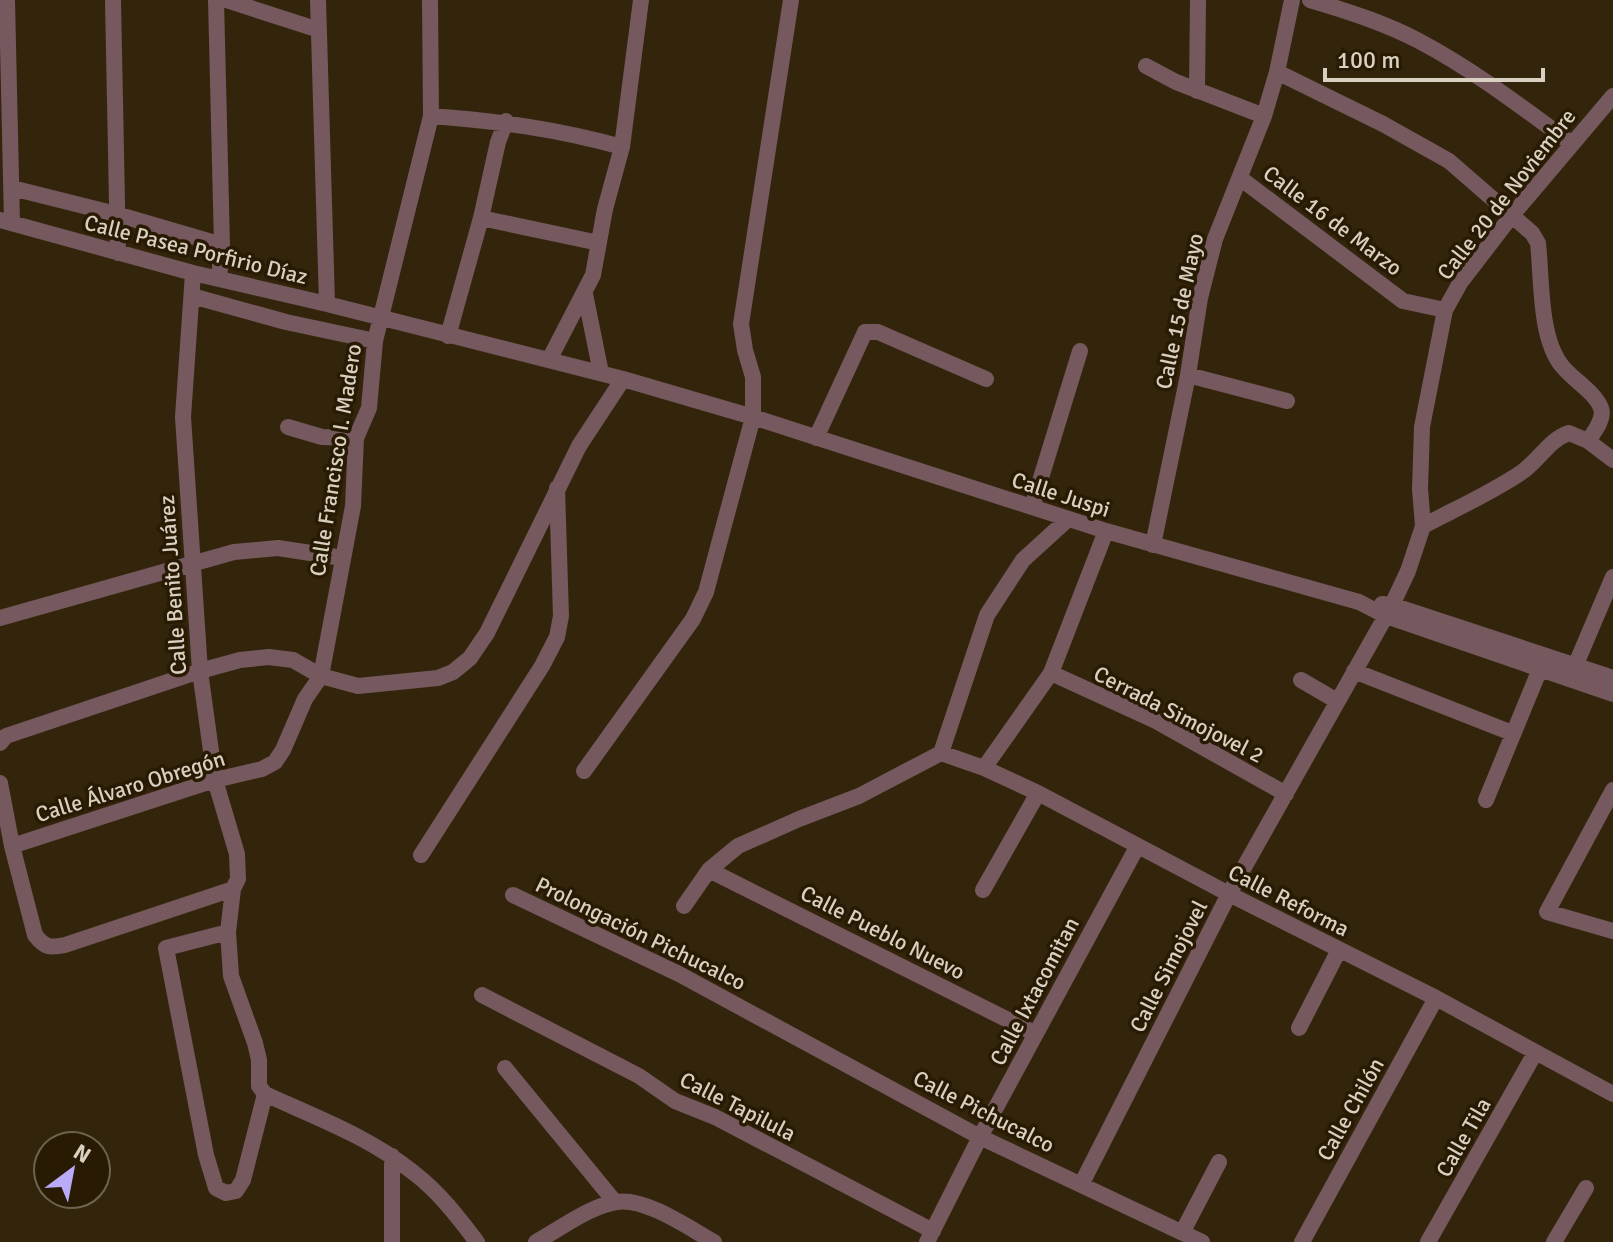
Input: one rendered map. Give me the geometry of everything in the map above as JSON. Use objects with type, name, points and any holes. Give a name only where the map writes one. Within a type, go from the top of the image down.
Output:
[{"type":"street","points":[[6,221],[12,188],[7,0]]},
{"type":"street","points":[[113,0],[118,253]]},
{"type":"street","points":[[216,0],[222,245],[219,279]]},
{"type":"street","points":[[226,0],[319,30]]},
{"type":"street","points":[[318,0],[327,304]]},
{"type":"street","name":"Calle Francisco I. Madero","points":[[262,769],[275,762],[283,750],[305,699],[321,676],[353,506],[356,438],[369,408],[375,341],[431,116],[430,0]]},
{"type":"street","points":[[549,360],[593,275],[622,147],[641,0]]},
{"type":"street","points":[[584,771],[693,619],[710,578],[753,417],[753,377],[741,324],[791,0]]},
{"type":"street","points":[[1197,91],[1198,0]]},
{"type":"street","name":"Calle 15 de Mayo","points":[[1153,545],[1188,375],[1200,298],[1215,239],[1264,116],[1292,0]]},
{"type":"street","points":[[1310,0],[1359,15],[1418,41],[1480,78],[1572,144]]},
{"type":"street","points":[[1146,66],[1197,91],[1264,116]]},
{"type":"street","points":[[1277,72],[1383,124],[1449,161],[1532,233],[1538,243],[1546,328],[1554,353],[1561,366],[1600,406],[1602,417],[1588,441]]},
{"type":"street","name":"Calle 20 de Noviembre","points":[[1389,610],[1408,571],[1423,526],[1420,489],[1422,427],[1445,310],[1460,283],[1513,214],[1613,96]]},
{"type":"street","points":[[431,116],[506,121],[567,132],[622,147]]},
{"type":"street","points":[[448,336],[506,121]]},
{"type":"street","name":"Calle 16 de Marzo","points":[[1240,178],[1403,301],[1445,310]]},
{"type":"street","points":[[12,188],[222,245]]},
{"type":"street","points":[[481,218],[599,243]]},
{"type":"street","name":"Calle Pasea Porfirio Díaz","points":[[6,221],[193,273],[549,360]]},
{"type":"street","name":"Calle Benito Juárez","points":[[193,273],[183,417],[200,671],[215,780],[237,854],[238,879],[233,889],[228,932],[231,976],[255,1043],[259,1060],[259,1086],[265,1094]]},
{"type":"street","points":[[585,294],[601,373]]},
{"type":"street","points":[[192,296],[286,322],[375,341]]},
{"type":"street","points":[[816,438],[865,332],[878,332],[986,379]]},
{"type":"street","points":[[1032,507],[1080,351]]},
{"type":"street","name":"Calle Juspi","points":[[549,360],[753,417],[1106,531],[1576,664],[1613,678]]},
{"type":"street","points":[[1188,375],[1287,401]]},
{"type":"street","points":[[0,743],[6,736],[240,660],[269,657],[293,660],[321,676],[358,686],[438,678],[453,672],[470,658],[487,633],[557,487],[579,446],[623,379]]},
{"type":"street","points":[[288,427],[322,437],[356,438]]},
{"type":"street","points":[[1423,526],[1521,473],[1558,436],[1569,433],[1588,441],[1613,460]]},
{"type":"street","points":[[421,855],[542,666],[557,637],[561,616],[557,487]]},
{"type":"street","points":[[684,906],[709,870],[738,846],[859,796],[941,753],[987,615],[1023,560],[1068,519]]},
{"type":"street","points":[[984,768],[1051,673],[1106,531]]},
{"type":"street","points":[[0,618],[234,552],[278,548],[343,558]]},
{"type":"street","points":[[1576,664],[1613,577]]},
{"type":"street","name":"Calle Juspi","points":[[1389,610],[1613,694]]},
{"type":"street","name":"Calle Simojovel","points":[[1082,1183],[1229,894],[1389,610]]},
{"type":"street","points":[[1486,800],[1540,669]]},
{"type":"street","points":[[1354,671],[1512,733]]},
{"type":"street","name":"Cerrada Simojovel 2","points":[[1051,673],[1156,721],[1286,794]]},
{"type":"street","points":[[1301,680],[1337,701]]},
{"type":"street","name":"Calle Reforma","points":[[941,753],[984,768],[1038,793],[1137,847],[1436,998],[1613,1094]]},
{"type":"street","name":"Calle Álvaro Obregón","points":[[12,846],[215,780],[262,769]]},
{"type":"street","points":[[0,783],[12,846],[35,935],[43,945],[51,948],[65,945],[233,889]]},
{"type":"street","points":[[1613,790],[1606,820],[1547,912],[1613,931]]},
{"type":"street","points":[[983,890],[1038,793]]},
{"type":"street","name":"Calle Ixtacomitan","points":[[932,1238],[980,1137],[1137,847]]},
{"type":"street","name":"Calle Pueblo Nuevo","points":[[709,870],[1036,1034]]},
{"type":"street","name":"Prolongación Pichucalco","points":[[513,895],[750,1011]]},
{"type":"street","points":[[228,932],[166,948],[211,1179],[216,1188],[226,1193],[236,1191],[243,1180],[265,1094],[392,1156],[450,1205],[477,1242]]},
{"type":"street","points":[[1299,1028],[1339,950]]},
{"type":"street","name":"Calle Tapilula","points":[[482,995],[639,1076],[675,1101],[715,1117],[932,1238]]},
{"type":"street","name":"Calle Chilón","points":[[1302,1242],[1436,998]]},
{"type":"street","name":"Calle Pichucalco","points":[[750,1011],[980,1137],[1202,1242]]},
{"type":"street","name":"Calle Tila","points":[[1428,1242],[1535,1053]]},
{"type":"street","points":[[505,1068],[615,1202]]},
{"type":"street","points":[[392,1156],[392,1242]]},
{"type":"street","points":[[1183,1231],[1219,1162]]},
{"type":"street","points":[[1554,1242],[1586,1188]]},
{"type":"street","points":[[536,1242],[615,1202],[649,1207],[714,1242]]}]
